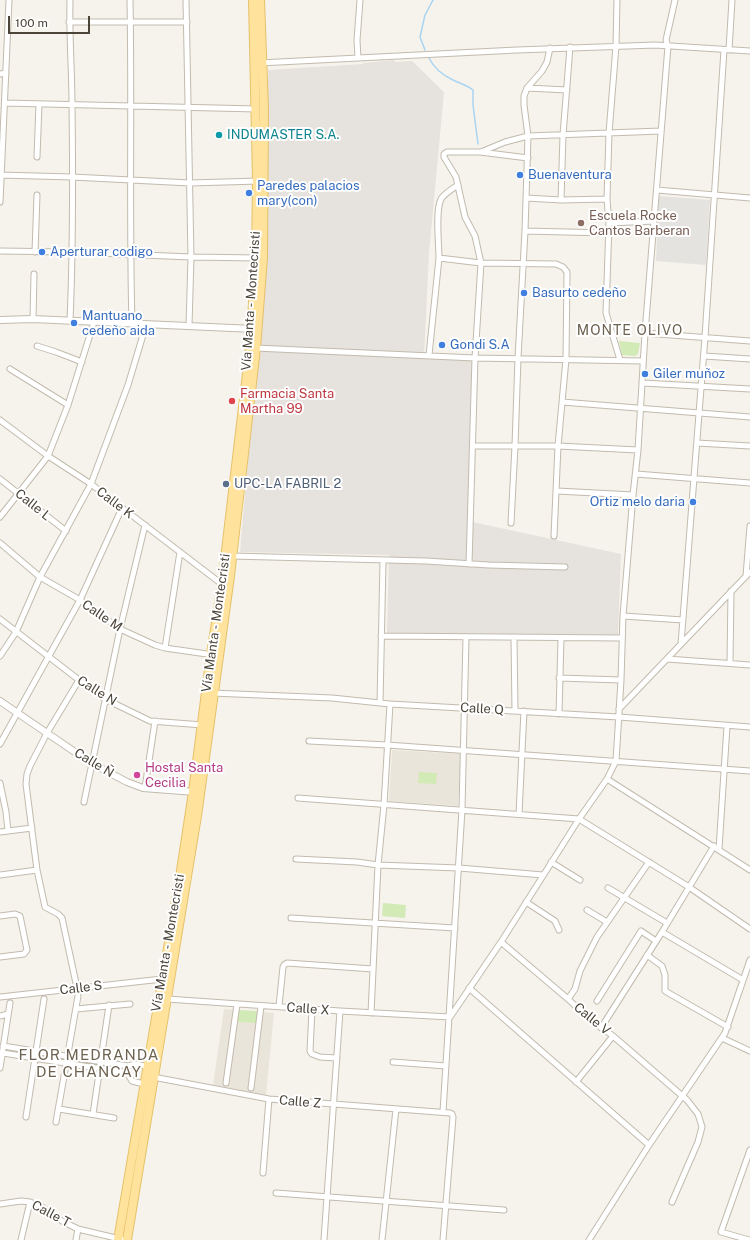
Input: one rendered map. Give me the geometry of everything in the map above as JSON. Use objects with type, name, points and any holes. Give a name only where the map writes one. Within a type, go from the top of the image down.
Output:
[{"type":"main road","name":"Vía Manta - Montecristi","points":[[151,1067],[167,999],[190,864],[197,792],[229,556],[255,329],[260,258],[260,181],[264,109],[253,0]]},
{"type":"main road","name":"Vía Manta - Montecristi","points":[[260,0],[259,63],[255,109],[260,181]]},
{"type":"main road","name":"Vía Manta - Montecristi","points":[[122,1240],[149,1081],[162,979],[197,792]]},
{"type":"street","points":[[0,202],[8,0]]},
{"type":"street","points":[[70,0],[69,22],[72,105],[73,252],[70,321]]},
{"type":"street","points":[[130,0],[130,256],[132,324]]},
{"type":"street","points":[[186,0],[191,257],[190,326]]},
{"type":"street","points":[[358,58],[357,40],[360,0]]},
{"type":"street","points":[[617,0],[616,46],[609,133],[607,199],[609,223],[606,313],[620,360]]},
{"type":"street","points":[[450,1017],[501,942],[579,819],[607,779],[616,761],[620,709],[623,616],[638,450],[645,333],[668,46],[666,40],[675,0]]},
{"type":"street","points":[[682,644],[726,50],[732,0]]},
{"type":"street","points":[[69,22],[187,22]]},
{"type":"street","points":[[259,63],[570,47],[655,45],[750,51]]},
{"type":"street","points":[[560,200],[563,135],[570,47]]},
{"type":"street","points":[[511,523],[528,158],[528,136],[524,96],[527,88],[542,71],[547,62],[550,48]]},
{"type":"street","points":[[0,74],[6,73]]},
{"type":"street","points":[[527,88],[567,90]]},
{"type":"street","points":[[5,102],[264,109]]},
{"type":"street","points":[[37,157],[39,104]]},
{"type":"street","points":[[480,152],[505,142],[528,136],[661,131]]},
{"type":"street","points":[[469,564],[475,358],[481,263],[475,236],[466,217],[456,177],[444,157],[444,154],[447,152],[480,152],[528,158]]},
{"type":"street","points":[[1,175],[190,183],[260,181]]},
{"type":"street","points":[[428,355],[439,258],[438,208],[441,199],[446,193],[458,185]]},
{"type":"street","points":[[657,190],[750,198]]},
{"type":"street","points":[[35,252],[37,194]]},
{"type":"street","points":[[526,198],[560,200],[607,199]]},
{"type":"street","points":[[609,223],[654,221]]},
{"type":"street","points":[[525,230],[608,233]]},
{"type":"street","points":[[0,251],[73,252],[130,256],[260,258]]},
{"type":"street","points":[[439,258],[481,263],[556,264],[563,267],[567,272],[566,359],[558,446],[554,536]]},
{"type":"street","points":[[33,320],[34,274]]},
{"type":"street","points":[[0,320],[70,321],[255,329]]},
{"type":"street","points":[[0,517],[48,456],[68,405],[94,322]]},
{"type":"street","points":[[0,656],[16,632],[40,577],[91,484],[128,385],[146,324]]},
{"type":"street","points":[[645,333],[750,340]]},
{"type":"street","points":[[37,346],[82,362]]},
{"type":"street","points":[[253,348],[475,358],[643,361]]},
{"type":"street","points":[[704,356],[750,359]]},
{"type":"street","points":[[10,369],[68,405]]},
{"type":"street","points":[[643,383],[750,389]]},
{"type":"street","points":[[562,402],[750,417]]},
{"type":"street","name":"Calle K","points":[[0,420],[48,456],[91,484],[225,586]]},
{"type":"street","points":[[697,443],[750,446]]},
{"type":"street","points":[[473,446],[558,446],[638,450]]},
{"type":"street","points":[[636,474],[750,483]]},
{"type":"street","name":"Calle L","points":[[0,479],[66,531]]},
{"type":"street","points":[[557,491],[633,495]]},
{"type":"street","points":[[0,744],[80,600],[122,508]]},
{"type":"street","points":[[84,802],[120,629],[145,525]]},
{"type":"street","points":[[620,709],[748,574],[750,526]]},
{"type":"street","name":"Calle M","points":[[0,543],[40,577],[80,600],[120,629],[165,648],[215,655]]},
{"type":"street","points":[[165,648],[180,552]]},
{"type":"street","points":[[229,556],[426,561],[565,567]]},
{"type":"street","points":[[380,703],[383,561]]},
{"type":"street","points":[[730,663],[731,591]]},
{"type":"street","points":[[623,616],[683,620]]},
{"type":"street","name":"Calle N","points":[[0,619],[105,699],[150,720],[206,725]]},
{"type":"street","points":[[381,636],[622,638]]},
{"type":"street","points":[[443,1112],[462,810],[466,637]]},
{"type":"street","points":[[514,637],[515,711]]},
{"type":"street","points":[[559,714],[561,638]]},
{"type":"street","points":[[667,659],[750,665]]},
{"type":"street","points":[[559,678],[621,680]]},
{"type":"street","points":[[77,988],[62,918],[45,907],[36,870],[26,784],[30,766],[47,733],[79,680]]},
{"type":"street","name":"Calle Q","points":[[210,693],[332,698],[390,704],[619,717],[750,728]]},
{"type":"street","name":"Calle Ñ","points":[[0,701],[92,763],[127,782],[145,788],[197,792]]},
{"type":"street","points":[[371,1013],[378,865],[384,805],[390,704]]},
{"type":"street","points":[[519,814],[524,711]]},
{"type":"street","points":[[145,788],[155,721]]},
{"type":"street","points":[[601,1028],[689,887],[716,848],[727,726]]},
{"type":"street","points":[[309,741],[463,750],[750,771]]},
{"type":"street","points":[[607,779],[750,870]]},
{"type":"street","points":[[0,783],[8,831]]},
{"type":"street","points":[[298,798],[579,819],[689,887],[750,929]]},
{"type":"street","points":[[0,832],[32,828]]},
{"type":"street","points":[[296,859],[543,874]]},
{"type":"street","points":[[551,862],[580,880]]},
{"type":"street","points":[[568,999],[575,989],[580,971],[590,949],[649,862]]},
{"type":"street","points":[[0,875],[36,870]]},
{"type":"street","points":[[608,888],[667,923]]},
{"type":"street","points":[[526,902],[555,921],[559,930]]},
{"type":"street","points":[[587,910],[607,922]]},
{"type":"street","points":[[0,916],[15,914],[20,916],[27,950],[24,954],[0,957]]},
{"type":"street","points":[[291,918],[455,928]]},
{"type":"street","points":[[597,1001],[641,931],[656,940]]},
{"type":"street","points":[[662,932],[743,980]]},
{"type":"street","name":"Calle V","points":[[501,942],[568,999],[584,1015],[613,1036],[683,1097],[691,1104],[698,1114],[702,1127],[698,1142],[694,1155],[672,1202]]},
{"type":"street","points":[[647,955],[662,966],[665,975],[665,990],[728,1027]]},
{"type":"street","points":[[589,1240],[649,1145],[722,1038],[728,1027],[750,960]]},
{"type":"street","points":[[279,1006],[282,967],[284,964],[373,969]]},
{"type":"street","name":"Calle S","points":[[0,997],[162,979]]},
{"type":"street","points":[[469,988],[649,1145]]},
{"type":"street","points":[[56,1122],[78,996]]},
{"type":"street","points":[[26,1117],[44,999]]},
{"type":"street","name":"Calle X","points":[[167,999],[450,1017]]},
{"type":"street","points":[[0,1068],[10,1003]]},
{"type":"street","points":[[76,1009],[130,1004]]},
{"type":"street","points":[[226,1084],[237,1004]]},
{"type":"street","points":[[93,1114],[109,1005]]},
{"type":"street","points":[[251,1088],[261,1006]]},
{"type":"street","points":[[312,1009],[310,1051],[312,1054],[320,1057],[337,1058]]},
{"type":"street","points":[[324,1240],[340,1011]]},
{"type":"street","points":[[0,1016],[8,1014]]},
{"type":"street","points":[[576,1082],[613,1036]]},
{"type":"street","points":[[722,1038],[750,1051]]},
{"type":"street","points":[[3,1046],[128,1066],[135,1064],[151,1067]]},
{"type":"street","points":[[2,1053],[127,1073],[132,1080],[149,1081]]},
{"type":"street","points":[[393,1062],[446,1066]]},
{"type":"street","name":"Calle Z","points":[[149,1081],[268,1099],[450,1113],[453,1117],[447,1206]]},
{"type":"street","points":[[263,1172],[268,1099]]},
{"type":"street","points":[[59,1109],[114,1118]]},
{"type":"street","points":[[382,1240],[396,1109]]},
{"type":"street","points":[[749,1240],[722,1232],[750,1150]]},
{"type":"street","points":[[276,1193],[504,1210]]},
{"type":"street","name":"Calle T","points":[[0,1204],[21,1201],[30,1202],[42,1207],[62,1221],[78,1229],[122,1240]]},
{"type":"street","points":[[21,1240],[30,1202]]},
{"type":"street","points":[[443,1240],[447,1206]]},
{"type":"street","points":[[76,1240],[78,1229]]},
{"type":"shaded area","points":[[395,60],[395,62],[412,61],[444,92],[429,253],[424,357],[472,359],[468,521],[621,554],[618,635],[387,633],[389,555],[240,552],[266,247],[268,70],[363,64]]},
{"type":"shaded area","points":[[659,196],[710,200],[706,265],[656,261]]},
{"type":"shaded area","points":[[392,750],[461,754],[458,806],[389,801]]},
{"type":"shaded area","points":[[224,1009],[274,1013],[266,1095],[213,1085]]},
{"type":"green space","points":[[619,341],[640,343],[638,354],[635,356],[622,355]]},
{"type":"green space","points":[[419,772],[437,773],[436,784],[418,783]]},
{"type":"green space","points":[[383,903],[406,905],[405,918],[382,916]]},
{"type":"green space","points":[[239,1010],[258,1011],[257,1023],[238,1022]]},
{"type":"waterway","points":[[425,50],[420,37],[425,15],[433,0]]},
{"type":"waterway","points":[[429,58],[433,65],[442,73],[473,90],[473,105],[478,144]]},
{"type":"place","name":"INDUMASTER S.A.","points":[[219,135]]},
{"type":"place","name":"Buenaventura","points":[[520,175]]},
{"type":"place","name":"Paredes palacios mary(con)","points":[[249,193]]},
{"type":"place","name":"Escuela Rocke Cantos Barberan","points":[[581,223]]},
{"type":"place","name":"Aperturar codigo","points":[[42,252]]},
{"type":"place","name":"Basurto cedeño","points":[[524,293]]},
{"type":"place","name":"Mantuano cedeño aida","points":[[74,323]]},
{"type":"place","name":"Gondi S.A","points":[[442,345]]},
{"type":"place","name":"Giler muñoz","points":[[645,374]]},
{"type":"place","name":"Farmacia Santa Martha 99","points":[[232,401]]},
{"type":"place","name":"UPC-LA FABRIL 2","points":[[226,484]]},
{"type":"place","name":"Ortiz melo daria","points":[[693,502]]},
{"type":"place","name":"Hostal Santa Cecilia","points":[[137,775]]},
{"type":"district","name":"MONTE OLIVO","points":[[630,331]]},
{"type":"district","name":"FLOR MEDRANDA DE CHANCAY","points":[[89,1064]]}]
